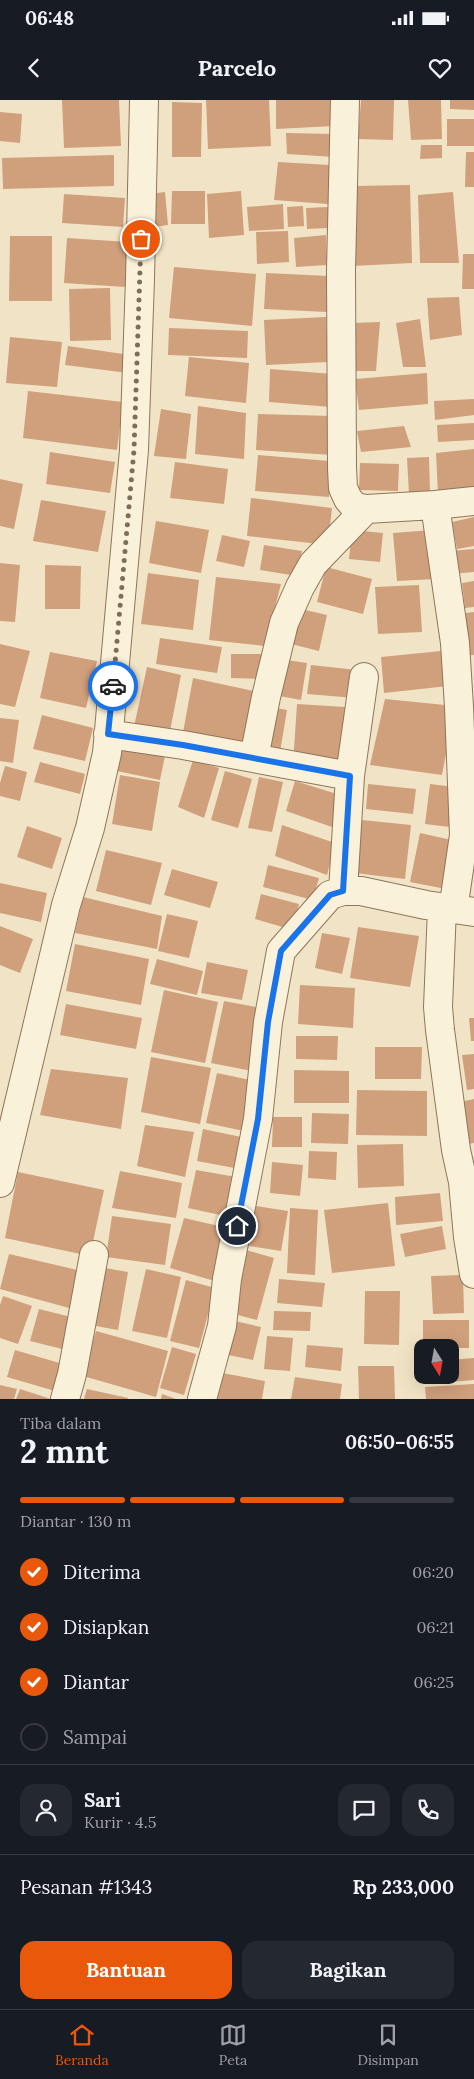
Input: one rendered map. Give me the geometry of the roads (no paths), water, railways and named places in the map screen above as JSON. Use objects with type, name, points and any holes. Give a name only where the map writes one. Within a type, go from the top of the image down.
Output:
[{"type":"street","points":[[0,1183],[66,905],[90,828],[107,753],[134,450],[144,100]]},
{"type":"street","points":[[345,100],[341,270],[343,488],[348,499],[355,506],[366,509],[435,506],[474,501]]},
{"type":"street","points":[[435,506],[455,643],[464,835],[457,910],[438,1007],[474,1274]]},
{"type":"street","points":[[254,758],[266,697],[284,624],[300,587],[313,564],[366,509]]},
{"type":"street","points":[[343,891],[350,776],[364,676]]},
{"type":"street","points":[[108,734],[183,745],[350,776]]},
{"type":"street","points":[[202,1399],[222,1326],[227,1279],[258,1119],[268,1022],[281,951],[330,895],[343,891],[361,891],[457,910]]},
{"type":"street","points":[[66,1399],[94,1255]]}]
